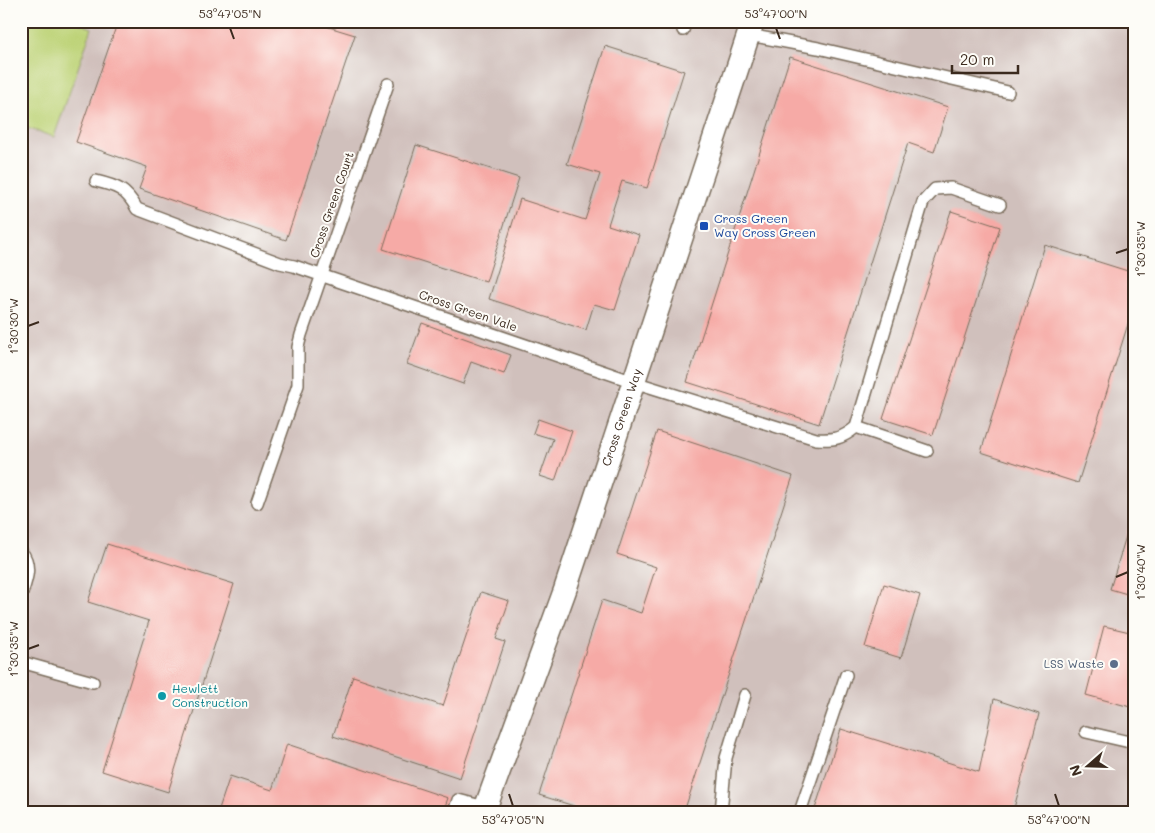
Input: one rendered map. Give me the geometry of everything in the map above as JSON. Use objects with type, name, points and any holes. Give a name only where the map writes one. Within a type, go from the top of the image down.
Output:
[{"type":"street","name":"Cross Green Way","points":[[485,809],[565,590],[751,28]]},
{"type":"lane","points":[[751,28],[818,48],[1008,92]]},
{"type":"lane","name":"Cross Green Court","points":[[257,503],[298,385],[298,347],[301,334],[388,84]]},
{"type":"lane","name":"Cross Green Vale","points":[[96,181],[117,186],[131,198],[137,209],[280,263],[322,275],[634,382],[816,439],[835,440],[848,434],[856,427]]},
{"type":"lane","points":[[927,451],[856,427],[923,202],[936,189],[951,188],[1000,205]]},
{"type":"lane","points":[[21,551],[26,557],[29,571],[21,596]]},
{"type":"lane","points":[[21,662],[93,682]]},
{"type":"lane","points":[[800,812],[846,674]]},
{"type":"lane","points":[[721,812],[726,758],[746,695]]},
{"type":"lane","points":[[1086,732],[1134,742]]},
{"type":"lane","points":[[454,812],[458,800],[485,809]]},
{"type":"shaded area","points":[[21,21],[1134,21],[1134,812],[21,812]]},
{"type":"green space","points":[[21,21],[73,21],[92,28],[54,137],[21,126]]},
{"type":"building","points":[[118,21],[309,21],[355,35],[286,240],[139,189],[147,167],[76,142]]},
{"type":"building","points":[[605,46],[684,71],[647,188],[622,181],[608,225],[639,235],[615,310],[594,304],[586,330],[489,299],[520,199],[585,220],[600,174],[567,164]]},
{"type":"building","points":[[790,57],[948,107],[934,152],[908,143],[819,424],[687,382]]},
{"type":"building","points":[[416,145],[519,178],[486,282],[383,249]]},
{"type":"building","points":[[951,211],[1000,227],[933,435],[883,419]]},
{"type":"building","points":[[1045,245],[1134,273],[1134,305],[1078,483],[981,452]]},
{"type":"building","points":[[422,323],[511,355],[504,374],[471,362],[463,384],[407,364]]},
{"type":"building","points":[[538,419],[572,431],[555,481],[540,476],[553,439],[533,433]]},
{"type":"building","points":[[657,431],[793,476],[684,812],[572,812],[574,806],[539,795],[602,600],[641,613],[656,567],[617,554]]},
{"type":"building","points":[[1134,513],[1134,596],[1110,589]]},
{"type":"building","name":"Hewlett Construction","points":[[107,544],[234,584],[168,792],[102,771],[149,621],[88,602]]},
{"type":"building","points":[[884,584],[920,595],[901,658],[865,647]]},
{"type":"building","points":[[481,592],[509,601],[496,639],[505,642],[460,778],[333,736],[353,676],[443,706]]},
{"type":"building","name":"LSS Waste","points":[[1104,626],[1134,633],[1134,708],[1086,695]]},
{"type":"building","points":[[994,699],[1039,714],[1013,812],[814,812],[841,729],[979,772]]},
{"type":"building","points":[[287,744],[448,798],[443,812],[218,812],[230,776],[272,790]]},
{"type":"place","name":"Cross Green Way Cross Green","points":[[704,226]]},
{"type":"place","name":"LSS Waste","points":[[1114,664]]},
{"type":"place","name":"Hewlett Construction","points":[[162,696]]}]
